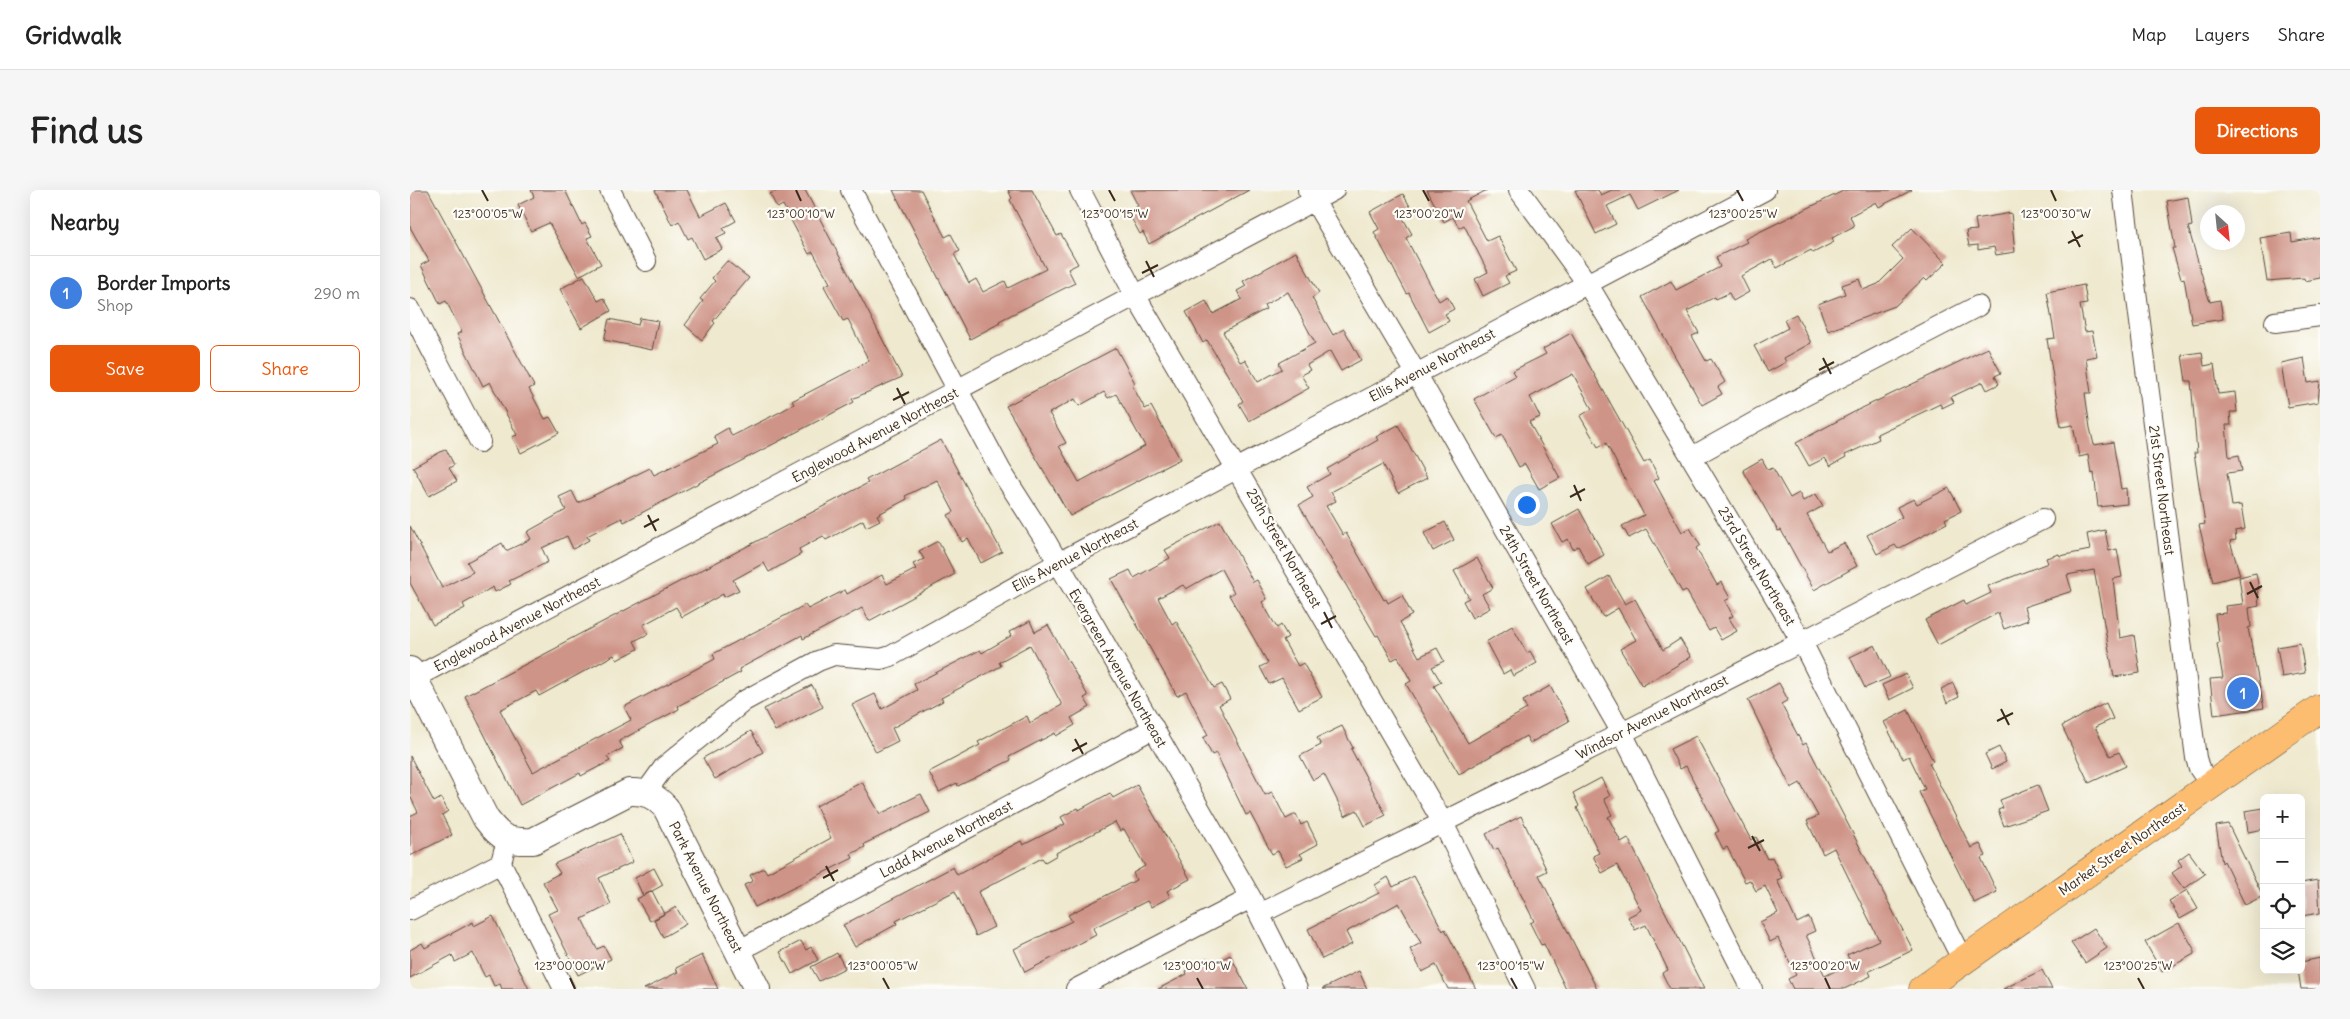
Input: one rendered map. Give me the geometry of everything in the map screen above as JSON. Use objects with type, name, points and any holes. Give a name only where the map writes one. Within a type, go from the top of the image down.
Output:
[{"type":"main road","name":"Market Street Northeast","points":[[1923,989],[2212,787],[2320,708]]},
{"type":"street","points":[[610,190],[646,261]]},
{"type":"street","name":"Evergreen Avenue Northeast","points":[[851,190],[957,392],[1001,471],[1058,563],[1154,728],[1255,906],[1297,989]]},
{"type":"street","name":"25th Street Northeast","points":[[1080,190],[1135,294],[1442,821],[1525,989]]},
{"type":"street","name":"Englewood Avenue Northeast","points":[[412,674],[957,392],[1311,196],[1334,190]]},
{"type":"street","name":"23rd Street Northeast","points":[[1519,190],[1587,283],[1802,642],[1963,961]]},
{"type":"street","name":"Ellis Avenue Northeast","points":[[646,792],[664,767],[744,701],[818,661],[834,655],[881,659],[892,656],[1058,563],[1765,190]]},
{"type":"street","name":"21st Street Northeast","points":[[2123,190],[2196,758],[2199,768],[2212,787]]},
{"type":"street","name":"24th Street Northeast","points":[[1311,196],[1416,373],[1622,733],[1752,989]]},
{"type":"street","points":[[1692,457],[1978,306]]},
{"type":"street","points":[[410,309],[480,442]]},
{"type":"street","points":[[2275,322],[2320,316]]},
{"type":"street","name":"Windsor Avenue Northeast","points":[[1076,989],[1442,821],[1622,733],[2043,518]]},
{"type":"street","points":[[412,674],[486,819],[493,828],[564,989]]},
{"type":"street","name":"Ladd Avenue Northeast","points":[[738,951],[1154,728]]},
{"type":"street","points":[[410,910],[516,842],[533,841],[629,792],[646,792]]},
{"type":"street","name":"Park Avenue Northeast","points":[[646,792],[666,808],[757,989]]},
{"type":"building","points":[[410,190],[428,190],[534,386],[529,389],[545,419],[550,417],[559,433],[521,453],[512,437],[517,435],[490,382],[483,386],[457,334],[462,332],[446,301],[440,304],[421,265],[429,261],[410,227]]},
{"type":"building","points":[[531,190],[565,190],[582,225],[585,223],[592,236],[587,238],[601,264],[579,276],[549,223],[531,231],[518,205],[534,197]]},
{"type":"building","points":[[655,190],[687,190],[700,216],[726,203],[736,221],[723,228],[726,233],[716,238],[722,249],[703,259],[692,237],[688,239],[679,221],[672,225]]},
{"type":"building","points":[[779,190],[805,190],[902,377],[852,399],[854,402],[624,522],[622,518],[587,536],[589,540],[573,549],[567,536],[542,548],[548,562],[509,581],[511,584],[495,592],[493,587],[463,604],[465,608],[433,625],[410,583],[410,526],[442,588],[473,572],[467,562],[502,543],[506,551],[531,539],[527,532],[566,510],[559,497],[572,491],[578,503],[650,468],[654,475],[718,444],[714,436],[728,428],[732,436],[782,411],[794,404],[792,401],[869,361],[848,319],[843,321],[824,286],[830,283],[813,252],[809,254],[783,205],[777,208],[770,194]]},
{"type":"building","points":[[893,190],[921,190],[945,237],[951,234],[960,251],[954,254],[969,283],[976,279],[983,292],[1005,281],[1008,288],[1046,269],[1010,200],[1012,198],[1008,190],[1032,190],[1057,236],[1061,234],[1078,264],[1068,269],[1075,283],[999,321],[1000,323],[970,339]]},
{"type":"building","points":[[1130,190],[1249,190],[1149,244],[1143,232],[1140,234],[1128,212],[1138,206]]},
{"type":"building","points":[[1427,190],[1487,190],[1466,201],[1487,241],[1498,236],[1516,271],[1505,276],[1509,283],[1483,296],[1475,279],[1488,272],[1464,225],[1459,228],[1453,217],[1444,222]]},
{"type":"building","points":[[1575,190],[1598,190],[1601,195],[1612,190],[1679,190],[1638,210],[1630,195],[1607,206],[1616,224],[1596,234]]},
{"type":"building","points":[[1845,190],[1912,190],[1879,207],[1876,202],[1850,216],[1854,226],[1832,238],[1834,242],[1813,253],[1811,250],[1777,268],[1772,259],[1741,276],[1749,292],[1733,301],[1729,293],[1716,299],[1715,297],[1687,311],[1699,333],[1692,336],[1706,361],[1711,359],[1725,382],[1718,387],[1722,394],[1702,405],[1642,297],[1671,281],[1676,290],[1720,267],[1716,257],[1747,242],[1745,239]]},
{"type":"building","points":[[1403,194],[1412,210],[1401,215],[1412,234],[1406,238],[1439,301],[1447,296],[1454,309],[1445,314],[1449,321],[1429,332],[1374,232],[1379,229],[1370,212]]},
{"type":"building","points":[[2188,197],[2192,226],[2188,227],[2210,302],[2220,300],[2223,319],[2192,324],[2184,278],[2181,279],[2172,248],[2175,248],[2167,201]]},
{"type":"building","points":[[2011,213],[2015,252],[1996,255],[1994,247],[1978,250],[1978,245],[1969,246],[1966,231],[1977,230],[1975,219]]},
{"type":"building","points":[[1912,228],[1946,263],[1927,281],[1924,278],[1895,306],[1828,331],[1818,304],[1845,294],[1842,285],[1859,279],[1863,290],[1878,284],[1903,259],[1892,247]]},
{"type":"building","points":[[2291,233],[2292,242],[2320,237],[2320,278],[2305,281],[2304,278],[2267,281],[2260,238]]},
{"type":"building","points":[[1296,252],[1319,293],[1312,298],[1333,335],[1344,329],[1361,360],[1341,371],[1330,351],[1307,365],[1310,370],[1301,375],[1309,388],[1249,421],[1239,404],[1243,401],[1207,340],[1203,343],[1186,312],[1206,301],[1213,314],[1242,299],[1237,291],[1246,286],[1243,281]],"holes":[[[1288,292],[1315,343],[1279,363],[1282,369],[1258,382],[1245,360],[1240,362],[1223,332],[1266,309],[1264,305]]]},
{"type":"building","points":[[727,261],[749,278],[713,321],[715,323],[702,340],[685,325],[703,301],[700,299],[715,281],[712,278]]},
{"type":"building","points":[[584,276],[598,301],[604,298],[611,311],[581,328],[560,289]]},
{"type":"building","points":[[2084,285],[2087,304],[2080,305],[2085,332],[2092,331],[2097,356],[2086,358],[2091,393],[2085,393],[2090,428],[2094,445],[2113,442],[2121,489],[2126,488],[2127,504],[2098,507],[2094,472],[2091,473],[2088,455],[2079,457],[2073,425],[2061,427],[2047,339],[2055,338],[2047,292]]},
{"type":"building","points":[[1796,314],[1811,343],[1784,358],[1786,362],[1768,372],[1754,346],[1788,328],[1784,320]]},
{"type":"building","points":[[640,318],[658,321],[652,350],[604,340],[609,319],[638,325]]},
{"type":"building","points":[[1571,333],[1644,463],[1650,460],[1659,478],[1654,481],[1682,532],[1690,528],[1700,545],[1696,548],[1717,585],[1721,582],[1730,598],[1725,601],[1733,616],[1729,618],[1737,631],[1721,640],[1714,628],[1709,631],[1686,590],[1682,592],[1646,529],[1629,538],[1622,526],[1644,515],[1606,443],[1598,447],[1580,416],[1592,409],[1573,374],[1530,397],[1540,417],[1529,422],[1560,478],[1539,489],[1525,464],[1519,467],[1502,435],[1496,438],[1474,399],[1515,376],[1512,371],[1546,354],[1543,349]]},
{"type":"building","points":[[1116,348],[1135,383],[1132,385],[1145,409],[1151,406],[1180,459],[1070,516],[1006,406]],"holes":[[[1104,392],[1108,398],[1116,394],[1145,446],[1079,482],[1059,446],[1066,443],[1049,413],[1075,399],[1079,406]]]},
{"type":"building","points":[[1988,348],[2001,373],[1995,376],[1999,384],[1987,390],[1983,382],[1951,397],[1954,402],[1942,408],[1940,404],[1877,434],[1879,439],[1845,455],[1846,457],[1830,466],[1825,458],[1809,466],[1796,443],[1858,410]]},
{"type":"building","points":[[2202,352],[2204,366],[2214,364],[2218,394],[2235,392],[2237,412],[2230,412],[2231,425],[2226,425],[2229,457],[2239,455],[2242,471],[2227,473],[2232,506],[2241,505],[2245,529],[2235,531],[2236,540],[2230,541],[2240,575],[2213,582],[2199,525],[2205,524],[2194,453],[2197,453],[2191,381],[2186,381],[2182,355]]},
{"type":"building","points":[[2304,358],[2308,383],[2320,381],[2318,402],[2288,407],[2281,363]]},
{"type":"building","points":[[1398,425],[1427,478],[1398,493],[1383,464],[1331,492],[1336,501],[1326,506],[1343,535],[1346,533],[1384,600],[1386,599],[1388,603],[1402,595],[1412,615],[1400,622],[1419,657],[1437,648],[1444,661],[1432,667],[1441,682],[1434,686],[1468,743],[1527,709],[1523,701],[1550,686],[1569,721],[1530,743],[1526,736],[1459,774],[1406,684],[1411,681],[1398,657],[1392,660],[1378,635],[1376,636],[1299,505],[1313,497],[1307,487],[1330,474],[1327,469],[1378,440],[1376,437]]},
{"type":"building","points":[[941,440],[1002,552],[981,563],[968,538],[962,542],[948,515],[954,512],[937,480],[905,496],[907,499],[877,515],[880,520],[866,527],[863,520],[826,540],[823,536],[799,549],[801,554],[769,572],[764,563],[733,580],[739,590],[724,597],[723,594],[682,617],[676,607],[643,625],[648,634],[634,641],[638,649],[617,660],[614,655],[539,696],[536,691],[500,710],[533,772],[631,720],[624,707],[715,659],[713,654],[805,605],[808,609],[845,590],[847,594],[882,575],[887,584],[916,569],[913,564],[924,559],[919,551],[938,541],[955,574],[869,621],[862,608],[803,639],[802,635],[739,669],[741,672],[678,706],[679,709],[619,741],[623,748],[607,757],[610,761],[581,776],[580,773],[520,805],[465,696],[868,483],[866,480]]},
{"type":"building","points":[[446,449],[454,465],[449,468],[457,481],[429,496],[413,467]]},
{"type":"building","points":[[1762,459],[1768,470],[1773,468],[1790,498],[1799,493],[1803,501],[1816,494],[1823,506],[1807,515],[1827,551],[1844,543],[1857,566],[1814,590],[1781,530],[1778,531],[1743,470]]},
{"type":"building","points":[[1949,488],[1961,511],[1945,519],[1947,523],[1898,549],[1895,545],[1877,554],[1867,535],[1902,517],[1897,507],[1914,499],[1917,504]]},
{"type":"building","points":[[1579,509],[1604,555],[1588,564],[1578,546],[1573,549],[1568,539],[1562,542],[1552,524]]},
{"type":"building","points":[[1220,521],[1253,582],[1257,580],[1267,599],[1262,602],[1277,628],[1281,625],[1288,637],[1283,640],[1298,666],[1303,663],[1322,697],[1299,709],[1282,678],[1269,684],[1260,667],[1268,663],[1229,595],[1234,593],[1221,569],[1186,589],[1183,585],[1158,598],[1172,624],[1176,621],[1214,688],[1222,684],[1230,699],[1219,705],[1265,795],[1272,792],[1286,819],[1296,814],[1301,825],[1307,822],[1318,844],[1300,854],[1303,858],[1286,866],[1278,851],[1272,854],[1250,813],[1246,815],[1216,753],[1212,755],[1203,738],[1208,735],[1186,691],[1177,696],[1111,579],[1130,570],[1134,578],[1170,558],[1165,550]]},
{"type":"building","points":[[1445,522],[1454,540],[1433,551],[1424,533]]},
{"type":"building","points":[[2105,530],[2109,551],[2117,549],[2122,577],[2113,579],[2120,638],[2134,635],[2140,673],[2114,677],[2094,570],[2067,575],[2072,591],[2024,607],[2028,620],[2004,629],[1998,613],[1938,645],[1925,620],[1964,600],[1966,605],[1991,593],[1988,586],[2048,563],[2046,558],[2059,554],[2060,556],[2090,550],[2087,534]]},
{"type":"building","points":[[1477,558],[1493,588],[1482,594],[1490,608],[1472,618],[1463,601],[1469,598],[1454,571]]},
{"type":"building","points":[[2256,573],[2259,589],[2257,589],[2259,606],[2249,608],[2251,627],[2248,628],[2264,708],[2214,715],[2210,679],[2223,678],[2217,644],[2219,643],[2215,614],[2226,613],[2225,606],[2243,604],[2239,577]]},
{"type":"building","points":[[1609,576],[1625,604],[1635,599],[1663,650],[1680,639],[1691,657],[1642,686],[1620,649],[1636,640],[1618,608],[1603,617],[1587,589]]},
{"type":"building","points":[[1030,621],[1035,632],[1048,625],[1088,696],[1084,698],[1090,707],[1071,718],[1075,725],[1056,736],[1055,733],[1009,757],[1011,760],[958,786],[957,783],[939,792],[929,772],[980,745],[978,742],[1027,716],[1030,723],[1062,705],[1030,645],[999,662],[1001,666],[941,698],[943,701],[892,728],[898,741],[876,752],[852,705],[875,694],[882,709],[917,690],[914,684],[980,650],[982,653],[1011,636],[1009,632]]},
{"type":"building","points":[[1512,626],[1527,653],[1530,651],[1537,663],[1513,676],[1510,670],[1503,674],[1486,642]]},
{"type":"building","points":[[2300,643],[2305,673],[2282,677],[2277,647]]},
{"type":"building","points":[[1875,645],[1890,677],[1865,688],[1850,657]]},
{"type":"building","points":[[1906,674],[1913,688],[1889,700],[1882,685]]},
{"type":"building","points":[[1779,683],[1788,700],[1781,704],[1803,745],[1806,743],[1913,950],[1869,971],[1871,976],[1844,989],[1793,989],[1788,979],[1796,975],[1778,938],[1770,942],[1760,922],[1778,913],[1765,886],[1756,891],[1750,880],[1745,882],[1727,847],[1723,849],[1715,833],[1719,831],[1686,766],[1680,769],[1670,749],[1696,736],[1751,840],[1756,837],[1767,859],[1772,857],[1782,878],[1777,880],[1797,923],[1809,917],[1815,931],[1806,935],[1825,976],[1851,963],[1847,955],[1879,940],[1834,848],[1823,854],[1807,821],[1818,816],[1800,783],[1791,788],[1748,700]]},
{"type":"building","points":[[1953,683],[1959,697],[1947,703],[1941,689]]},
{"type":"building","points":[[812,685],[823,707],[775,731],[764,709]]},
{"type":"building","points":[[2106,703],[2113,719],[2095,727],[2110,756],[2119,752],[2126,766],[2089,783],[2062,726]]},
{"type":"building","points":[[1908,710],[1933,761],[1929,763],[1971,848],[1980,844],[1986,856],[1981,858],[1997,892],[1974,903],[1919,792],[1925,789],[1909,756],[1903,759],[1884,722]]},
{"type":"building","points":[[1342,726],[1353,748],[1351,749],[1386,815],[1365,826],[1357,810],[1345,816],[1324,774],[1313,780],[1300,756],[1321,745],[1317,738]]},
{"type":"building","points":[[751,731],[763,752],[715,779],[703,758]]},
{"type":"building","points":[[1999,747],[2006,762],[1992,769],[1985,754]]},
{"type":"building","points":[[410,756],[434,802],[441,798],[448,811],[442,815],[452,835],[410,856],[410,816],[418,812],[410,796]]},
{"type":"building","points":[[1601,778],[1610,796],[1604,799],[1612,815],[1608,817],[1621,842],[1628,838],[1704,989],[1670,989],[1662,973],[1668,970],[1646,925],[1635,930],[1628,917],[1641,910],[1617,865],[1602,873],[1593,856],[1599,853],[1577,808],[1579,806],[1573,793]]},
{"type":"building","points":[[862,782],[880,814],[921,794],[930,812],[864,844],[865,847],[851,854],[853,858],[755,907],[744,885],[753,881],[750,875],[764,868],[767,873],[831,838],[816,806]]},
{"type":"building","points":[[1137,785],[1190,879],[1167,891],[1170,897],[1151,907],[1147,901],[1093,928],[1096,935],[1025,972],[1014,949],[1072,921],[1068,915],[1136,880],[1133,873],[1145,866],[1124,829],[1120,831],[1115,822],[1056,853],[1057,855],[1045,862],[1042,858],[978,892],[994,927],[976,936],[955,891],[896,921],[897,924],[855,947],[843,925],[953,867],[957,875],[1021,841],[1023,845],[1065,824],[1061,817],[1078,808],[1079,810],[1110,793],[1113,798]]},
{"type":"building","points":[[2038,785],[2048,811],[2004,826],[1998,810],[2003,808],[2000,800]]},
{"type":"building","points":[[2260,809],[2260,830],[2248,832],[2245,811]]},
{"type":"building","points":[[1521,816],[1547,871],[1539,875],[1597,989],[1566,989],[1544,944],[1541,945],[1530,923],[1534,921],[1498,848],[1494,850],[1486,834]]},
{"type":"building","points":[[2228,824],[2260,890],[2260,898],[2245,905],[2224,861],[2222,863],[2216,826]]},
{"type":"building","points":[[620,834],[633,862],[599,878],[611,904],[582,919],[597,949],[604,946],[611,959],[578,975],[548,914],[558,910],[543,882],[560,873],[554,864]]},
{"type":"building","points":[[2189,852],[2205,874],[2184,889],[2172,873],[2182,866],[2178,860]]},
{"type":"building","points":[[654,868],[663,885],[643,896],[635,878]]},
{"type":"building","points":[[1414,876],[1443,931],[1445,929],[1476,989],[1448,989],[1436,965],[1422,972],[1410,949],[1421,943],[1399,903],[1346,932],[1352,944],[1322,959],[1308,929],[1379,893],[1375,885],[1388,877],[1393,887]]},
{"type":"building","points":[[2318,880],[2320,913],[2305,915],[2305,882]]},
{"type":"building","points":[[2187,890],[2198,909],[2180,919],[2169,901]]},
{"type":"building","points":[[652,891],[664,914],[650,921],[637,899]]},
{"type":"building","points":[[676,907],[686,924],[663,937],[654,920]]},
{"type":"building","points":[[493,916],[529,989],[502,989],[500,984],[494,986],[489,975],[485,977],[473,953],[455,962],[452,955],[410,978],[410,950],[422,943],[425,948],[473,922],[474,926]]},
{"type":"building","points":[[2179,923],[2194,949],[2194,954],[2162,972],[2145,942]]},
{"type":"building","points":[[2094,928],[2107,948],[2085,963],[2071,943]]},
{"type":"building","points":[[801,941],[806,950],[811,947],[818,960],[792,974],[780,952]]},
{"type":"building","points":[[837,953],[845,968],[819,981],[811,967]]},
{"type":"building","points":[[702,955],[718,989],[644,989],[678,972],[676,968]]},
{"type":"building","points":[[1230,955],[1248,989],[1158,989],[1187,974],[1186,971],[1205,961],[1208,966]]},
{"type":"building","points":[[2320,958],[2320,989],[2301,989],[2299,974],[2305,974],[2305,961]]},
{"type":"building","points":[[2042,970],[2052,989],[2003,989]]},
{"type":"building","points":[[1359,971],[1367,989],[1322,989]]},
{"type":"place","name":"Border Imports","points":[[2243,693]]}]
